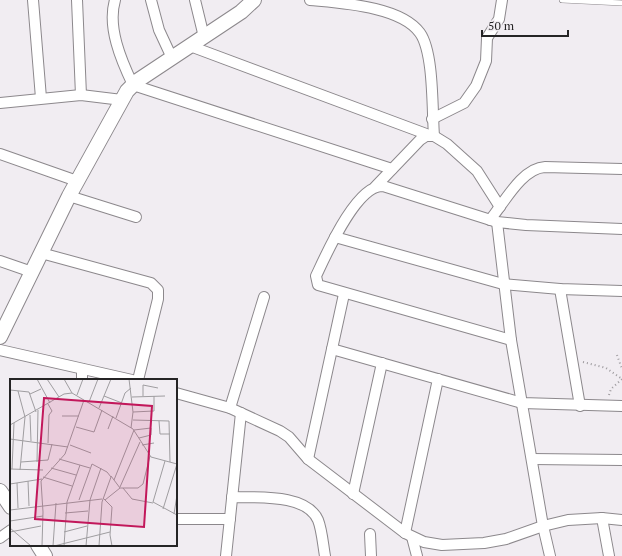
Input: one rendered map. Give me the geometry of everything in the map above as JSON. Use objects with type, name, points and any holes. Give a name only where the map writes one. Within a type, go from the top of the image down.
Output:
[{"type":"street","points":[[33,0],[41,98]]},
{"type":"street","points":[[77,0],[82,95]]},
{"type":"street","points":[[115,0],[112,10],[114,28],[126,71],[133,85],[392,169]]},
{"type":"street","points":[[151,0],[159,30],[172,58]]},
{"type":"street","points":[[195,0],[204,38]]},
{"type":"street","points":[[2,329],[77,181],[122,100],[133,85],[204,38],[241,12],[254,0]]},
{"type":"street","points":[[310,0],[389,12],[406,20],[420,32],[429,59],[432,119],[431,136]]},
{"type":"street","points":[[432,119],[464,103],[476,86],[486,61],[487,38],[499,19],[502,0]]},
{"type":"street","points":[[190,46],[431,136],[447,144],[477,171],[500,207]]},
{"type":"street","points":[[0,103],[82,95],[122,100]]},
{"type":"street","points":[[431,136],[420,140],[355,206],[335,237],[316,279],[321,287],[511,340]]},
{"type":"street","points":[[0,154],[77,181]]},
{"type":"street","points":[[550,556],[543,526],[511,340],[493,221],[500,207],[526,174],[535,168],[622,169]]},
{"type":"street","points":[[375,187],[382,186],[493,221],[534,226],[622,229]]},
{"type":"street","points":[[69,196],[136,217]]},
{"type":"street","points":[[335,237],[503,284],[560,289],[622,291]]},
{"type":"street","points":[[41,253],[151,283],[158,290],[158,299],[138,379]]},
{"type":"street","points":[[0,261],[32,272]]},
{"type":"street","points":[[560,289],[580,406]]},
{"type":"street","points":[[308,459],[344,294]]},
{"type":"street","points":[[230,408],[264,298]]},
{"type":"street","points":[[332,349],[522,403],[580,406],[622,406]]},
{"type":"street","points":[[0,350],[127,379]]},
{"type":"street","points":[[353,494],[382,363]]},
{"type":"street","points":[[82,369],[82,379]]},
{"type":"street","points":[[417,556],[409,535],[438,379]]},
{"type":"street","points":[[177,392],[230,408],[280,431],[289,437],[308,459],[353,494],[409,535],[424,542],[442,545],[471,544],[506,539],[543,526],[574,519],[602,518],[622,520]]},
{"type":"street","points":[[226,556],[241,413]]},
{"type":"street","points":[[532,459],[622,460]]},
{"type":"street","points":[[0,491],[10,506]]},
{"type":"street","points":[[232,497],[283,499],[306,507],[313,512],[318,520],[325,556]]},
{"type":"street","points":[[602,518],[609,556]]},
{"type":"street","points":[[177,519],[230,519]]},
{"type":"street","points":[[0,538],[10,531]]},
{"type":"street","points":[[370,534],[371,556]]},
{"type":"street","points":[[39,546],[46,556]]},
{"type":"lane","points":[[562,0],[622,3]]},
{"type":"path","points":[[616,356],[622,369]]},
{"type":"path","points":[[572,357],[591,365],[606,368],[622,379],[610,391],[608,406]]}]
